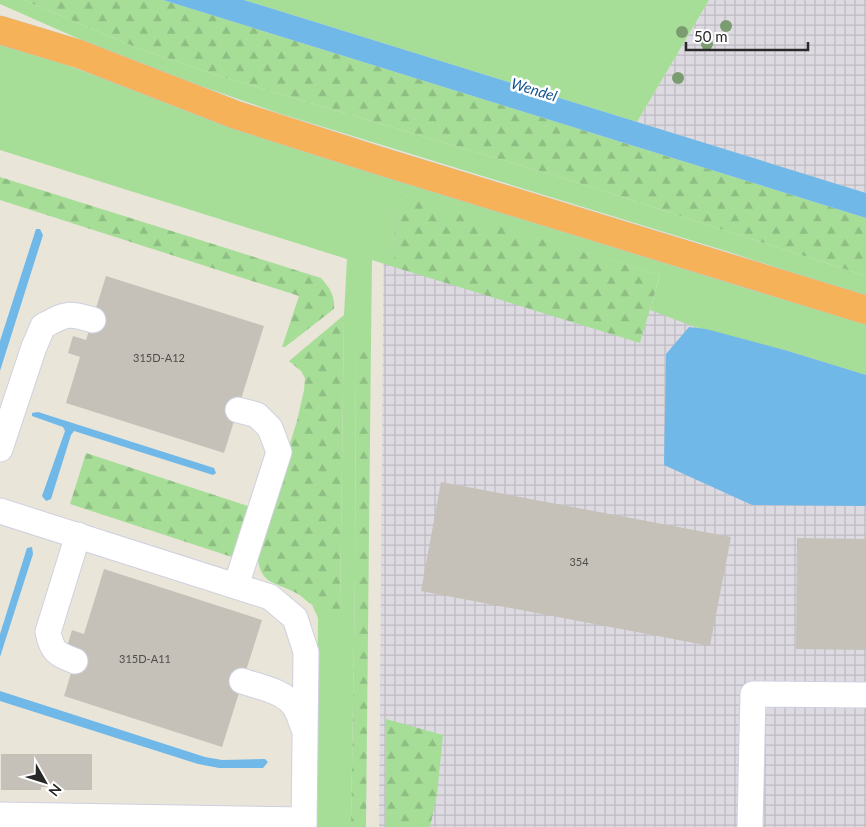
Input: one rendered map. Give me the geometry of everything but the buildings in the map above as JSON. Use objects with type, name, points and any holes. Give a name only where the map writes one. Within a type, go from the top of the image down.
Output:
[{"type":"highway","points":[[0,16],[79,54]]},
{"type":"highway","points":[[0,30],[79,54],[236,115],[866,310]]},
{"type":"street","points":[[0,449],[34,347],[43,326],[65,315],[78,315],[93,320]]},
{"type":"street","points":[[236,586],[279,452],[270,428],[257,415],[238,410]]},
{"type":"street","points":[[0,511],[270,597],[295,618],[306,652],[304,824],[34,821],[0,815]]},
{"type":"street","points":[[75,660],[60,655],[50,644],[48,632],[78,535]]},
{"type":"street","points":[[242,682],[277,693],[287,699],[295,706],[305,732]]},
{"type":"street","points":[[750,827],[753,694],[866,695]]},
{"type":"shaded area","points":[[709,0],[866,0],[866,193],[637,122]]},
{"type":"shaded area","points":[[384,207],[866,355],[866,827],[379,827]]},
{"type":"green space","points":[[0,0],[24,0],[135,47],[213,74],[563,178],[866,276],[866,297],[729,252],[278,113],[129,61],[0,4]]},
{"type":"green space","points":[[24,0],[163,0],[866,218],[866,276],[563,178],[213,74],[135,47]]},
{"type":"green space","points":[[244,0],[709,0],[637,122]]},
{"type":"green space","points":[[0,41],[127,87],[866,323],[866,375],[788,351],[695,327],[650,310],[660,275],[395,195],[394,267],[372,260],[371,343],[363,343],[356,350],[351,827],[316,827],[318,618],[312,605],[340,610],[344,315],[347,259],[0,150]]},
{"type":"green space","points":[[0,177],[321,278],[331,292],[334,300],[334,309],[285,347],[282,347],[299,296],[0,200]]},
{"type":"green space","points":[[395,194],[660,275],[640,343],[394,267]]},
{"type":"green space","points":[[344,315],[340,611],[313,605],[298,594],[268,580],[264,576],[258,562],[257,550],[297,421],[304,390],[305,378],[301,371],[289,361]]},
{"type":"green space","points":[[371,343],[366,827],[351,827],[356,350],[358,345]]},
{"type":"green space","points":[[86,453],[254,508],[235,558],[70,504]]},
{"type":"green space","points":[[386,719],[443,735],[437,795],[430,827],[385,827]]},
{"type":"water","name":"Wendel","points":[[163,0],[244,0],[866,193],[866,218]]},
{"type":"water","points":[[36,229],[40,229],[43,235],[0,371],[0,341]]},
{"type":"water","points":[[689,327],[706,329],[788,351],[866,375],[866,506],[752,505],[664,465],[666,354]]},
{"type":"water","points":[[38,412],[214,468],[216,473],[213,475],[74,431],[71,435],[51,499],[46,501],[42,496],[65,431],[63,427],[32,416],[32,413]]},
{"type":"water","points":[[32,547],[33,554],[0,657],[0,634],[27,548]]},
{"type":"water","points":[[0,691],[205,757],[222,760],[265,759],[268,762],[263,768],[219,768],[198,764],[0,701]]}]
